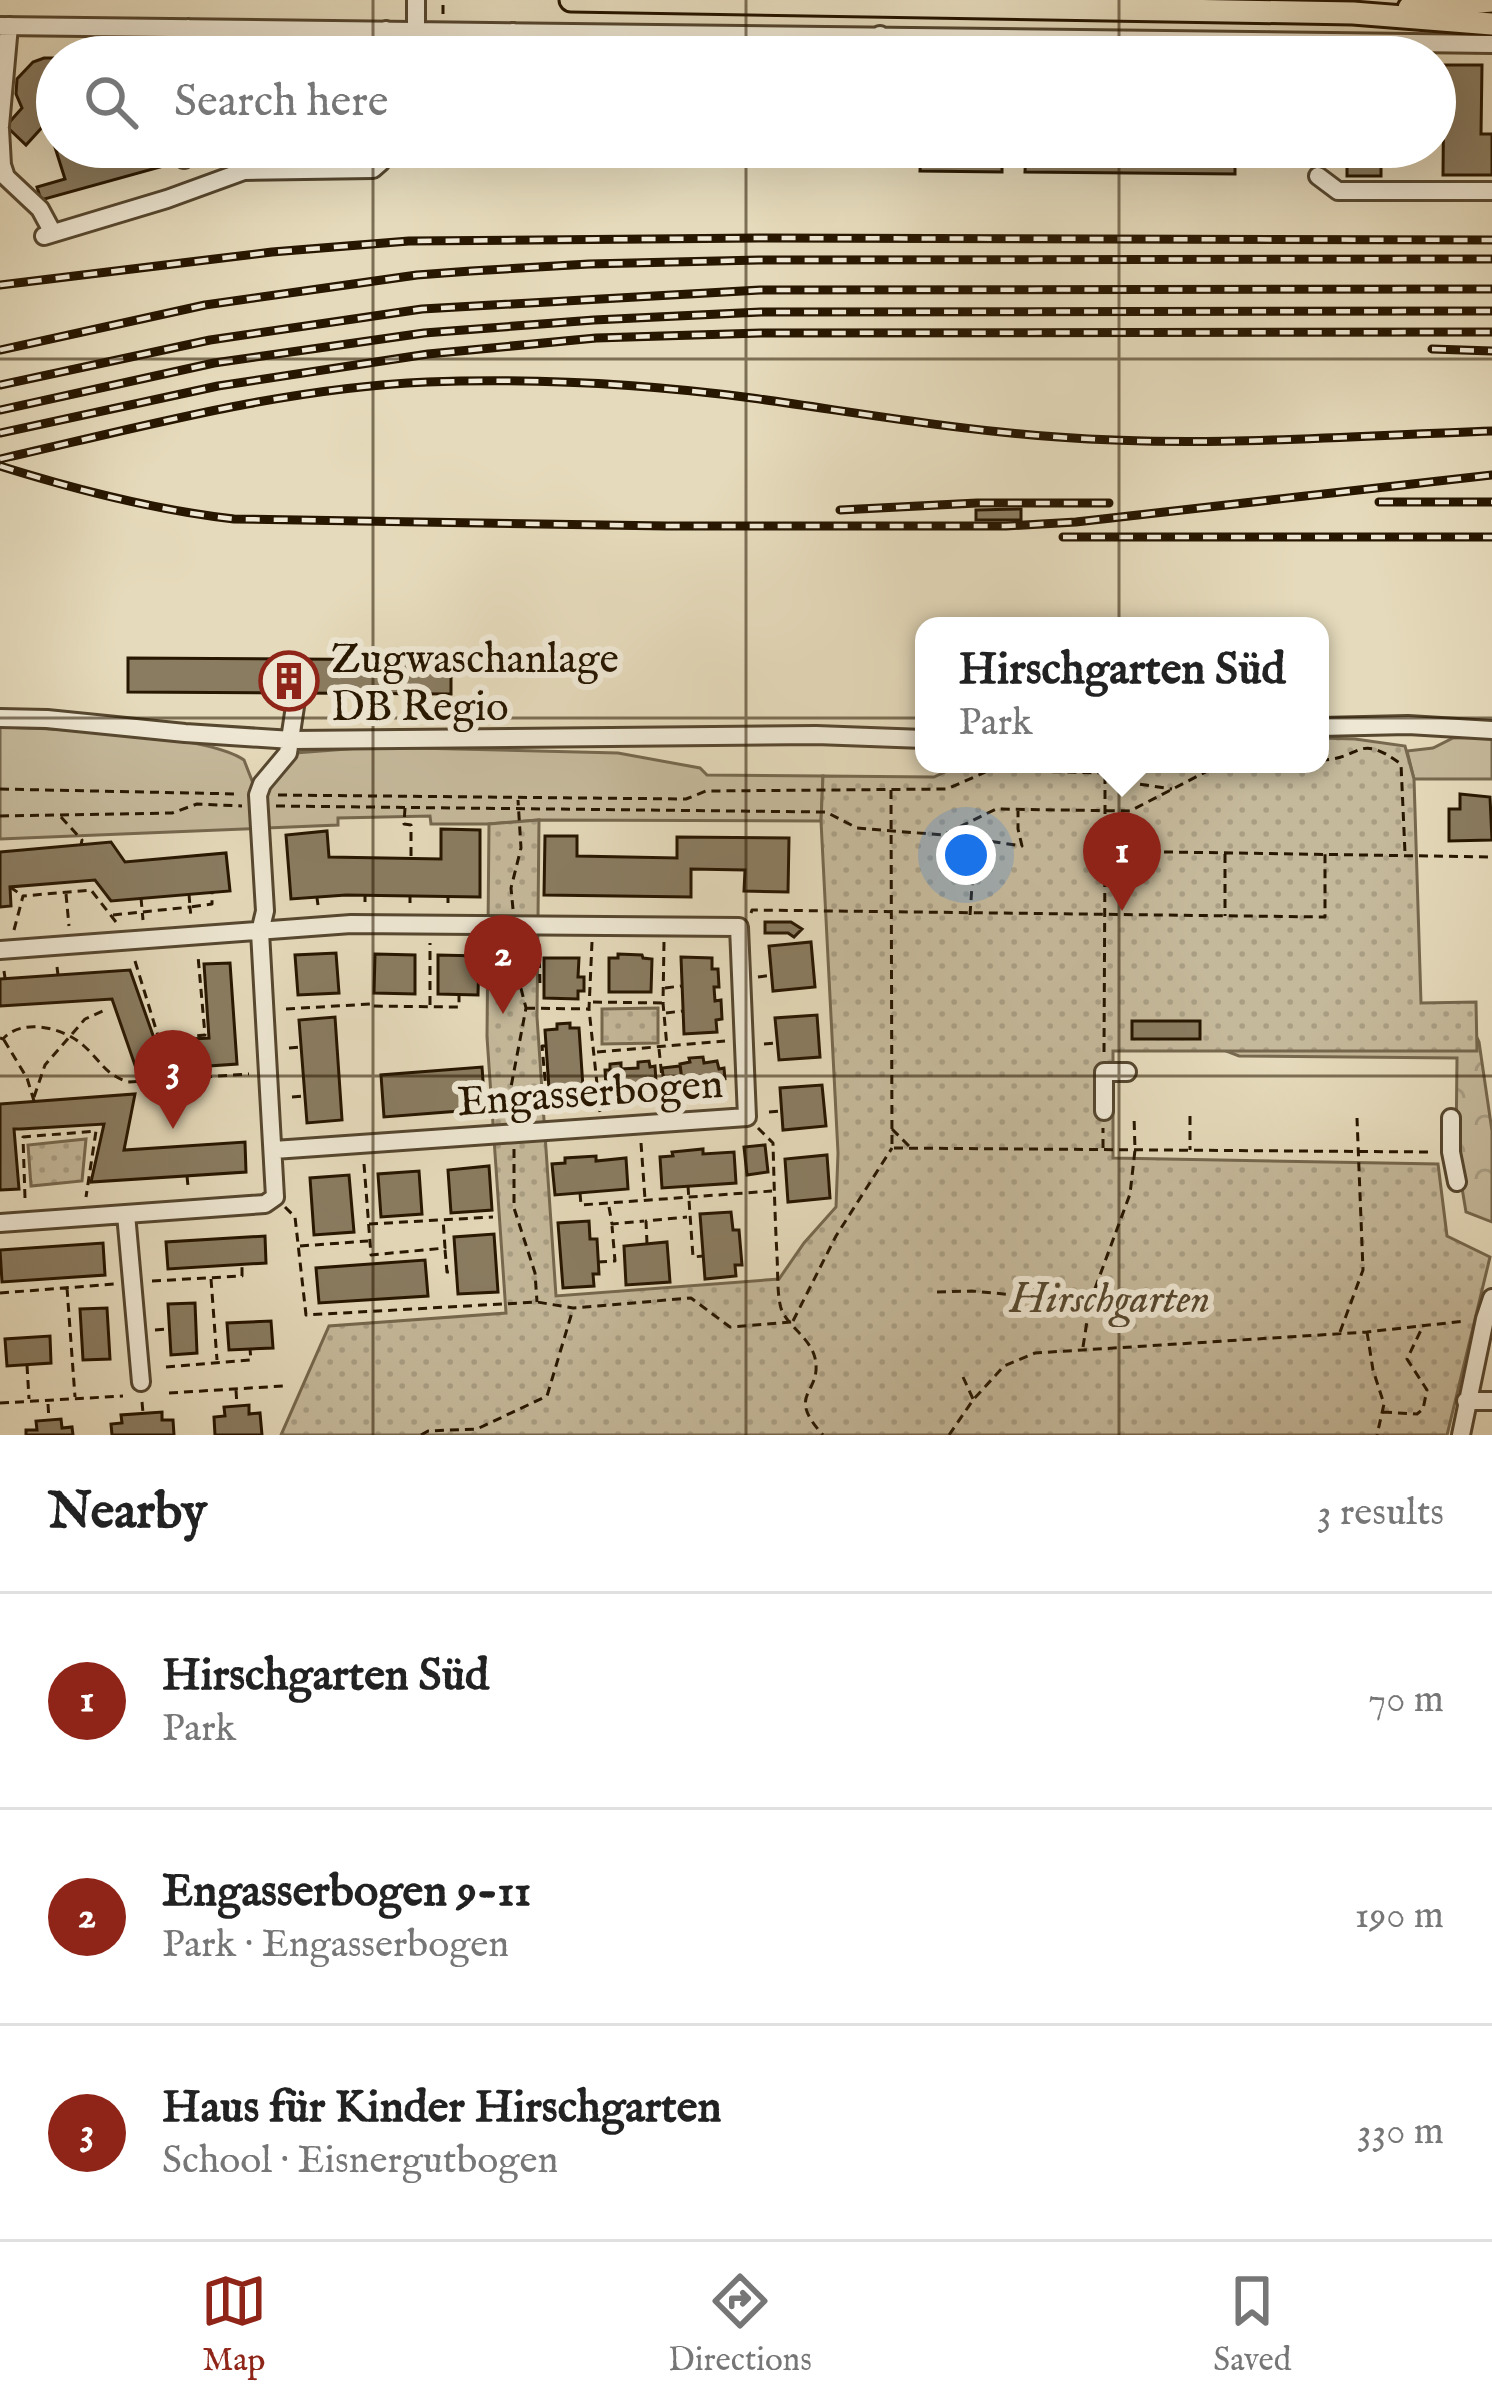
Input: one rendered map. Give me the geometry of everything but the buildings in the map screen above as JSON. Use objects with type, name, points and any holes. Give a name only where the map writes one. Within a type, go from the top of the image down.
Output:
[{"type":"main road","points":[[571,0],[1353,13],[1492,24]]},
{"type":"main road","points":[[1353,13],[1492,2]]},
{"type":"street","points":[[416,0],[416,31]]},
{"type":"street","points":[[374,168],[244,171],[49,234],[40,208],[6,177],[2,166],[4,26],[952,36],[953,5]]},
{"type":"street","points":[[1313,12],[1318,36]]},
{"type":"street","points":[[187,36],[188,28]]},
{"type":"street","points":[[248,29],[248,36]]},
{"type":"street","points":[[386,30],[386,36]]},
{"type":"street","points":[[513,32],[513,36]]},
{"type":"street","points":[[1456,44],[1492,44]]},
{"type":"street","points":[[1318,176],[1338,191],[1492,191]]},
{"type":"street","points":[[0,1223],[265,1204],[275,1197],[257,800],[262,784],[288,753],[297,693]]},
{"type":"street","points":[[0,718],[292,740],[816,735],[915,739]]},
{"type":"street","points":[[1329,727],[1492,730]]},
{"type":"street","name":"Engasserbogen","points":[[260,932],[351,924],[739,927],[747,1117],[274,1150]]},
{"type":"street","points":[[0,950],[260,932]]},
{"type":"street","points":[[1103,1111],[1104,1072],[1127,1072]]},
{"type":"street","points":[[1451,1118],[1456,1182]]},
{"type":"street","points":[[126,1214],[141,1388]]},
{"type":"street","points":[[1461,1435],[1492,1298]]},
{"type":"street","points":[[1466,1401],[1492,1401]]},
{"type":"path","points":[[1329,760],[1358,748],[1378,747],[1401,764],[1406,855]]},
{"type":"path","points":[[0,816],[172,814],[197,804],[257,800],[686,799],[706,790],[947,789],[983,773]]},
{"type":"path","points":[[1104,1072],[1105,773],[1119,781],[1173,789]]},
{"type":"path","points":[[943,835],[996,809],[1130,811],[1204,773]]},
{"type":"path","points":[[891,788],[892,914]]},
{"type":"path","points":[[0,792],[405,808],[826,812],[857,829],[1022,846],[1018,809]]},
{"type":"path","points":[[512,904],[520,848],[517,798]]},
{"type":"path","points":[[673,799],[687,811]]},
{"type":"path","points":[[405,808],[404,824],[411,825],[411,859]]},
{"type":"path","points":[[59,815],[82,840],[81,845]]},
{"type":"path","points":[[970,915],[975,839]]},
{"type":"path","points":[[1106,851],[1492,857]]},
{"type":"path","points":[[1225,852],[1225,917]]},
{"type":"path","points":[[752,910],[1325,917],[1325,853]]},
{"type":"path","points":[[91,890],[95,880]]},
{"type":"path","points":[[70,892],[76,881]]},
{"type":"path","points":[[68,882],[71,946]]},
{"type":"path","points":[[14,930],[29,885]]},
{"type":"path","points":[[10,887],[27,896],[91,890]]},
{"type":"path","points":[[91,890],[117,924]]},
{"type":"path","points":[[110,915],[212,904],[212,892]]},
{"type":"path","points":[[189,894],[191,917]]},
{"type":"path","points":[[175,896],[176,908]]},
{"type":"path","points":[[448,896],[448,904]]},
{"type":"path","points":[[141,898],[143,921]]},
{"type":"path","points":[[430,939],[430,1007]]},
{"type":"path","points":[[514,939],[526,1008],[511,1087],[514,1120]]},
{"type":"path","points":[[539,940],[540,986],[544,986]]},
{"type":"path","points":[[592,940],[590,1010],[600,1114]]},
{"type":"path","points":[[664,941],[667,1047]]},
{"type":"path","points":[[135,961],[157,1040],[207,1036],[198,956]]},
{"type":"path","points":[[57,967],[58,975]]},
{"type":"path","points":[[4,971],[5,978]]},
{"type":"path","points":[[758,977],[772,975]]},
{"type":"path","points":[[664,988],[681,986]]},
{"type":"path","points":[[624,992],[624,1003]]},
{"type":"path","points":[[318,994],[320,1005]]},
{"type":"path","points":[[394,1007],[395,994]]},
{"type":"path","points":[[286,1009],[370,1004],[459,1007],[459,995]]},
{"type":"path","points":[[590,1002],[663,1004]]},
{"type":"path","points":[[526,1008],[590,1010]]},
{"type":"path","points":[[106,1009],[85,1019],[72,1037],[45,1066],[34,1099],[27,1078],[2,1039],[10,1031],[33,1027],[63,1032],[72,1037],[87,1048],[111,1076],[128,1082],[251,1073]]},
{"type":"path","points":[[664,1013],[682,1011]]},
{"type":"path","points":[[593,1052],[732,1040]]},
{"type":"path","points":[[764,1044],[777,1042]]},
{"type":"path","points":[[546,1046],[542,1046],[548,1118]]},
{"type":"path","points":[[289,1048],[302,1047]]},
{"type":"path","points":[[658,1048],[665,1110]]},
{"type":"path","points":[[184,1068],[185,1079]]},
{"type":"path","points":[[292,1097],[305,1096]]},
{"type":"path","points":[[769,1112],[782,1111]]},
{"type":"path","points":[[1103,1111],[1103,1150]]},
{"type":"path","points":[[1082,1349],[1090,1302],[1130,1194],[1134,1115]]},
{"type":"path","points":[[1190,1115],[1190,1151]]},
{"type":"path","points":[[1339,1334],[1363,1270],[1357,1118]]},
{"type":"path","points":[[56,1126],[56,1134]]},
{"type":"path","points":[[36,1128],[37,1136]]},
{"type":"path","points":[[21,1129],[25,1198]]},
{"type":"path","points":[[23,1137],[103,1129]]},
{"type":"path","points":[[892,1129],[911,1148]]},
{"type":"path","points":[[86,1217],[96,1131]]},
{"type":"path","points":[[762,1132],[773,1143],[780,1310],[808,1342],[815,1359],[815,1376],[804,1408],[823,1435]]},
{"type":"path","points":[[640,1141],[645,1201]]},
{"type":"path","points":[[792,1322],[836,1236],[892,1148]]},
{"type":"path","points":[[514,1150],[514,1208],[535,1273],[537,1302]]},
{"type":"path","points":[[364,1162],[371,1255],[445,1248]]},
{"type":"path","points":[[187,1176],[188,1186]]},
{"type":"path","points":[[774,1184],[787,1183]]},
{"type":"path","points":[[688,1186],[693,1257],[703,1256]]},
{"type":"path","points":[[580,1193],[581,1205],[774,1191]]},
{"type":"path","points":[[598,1262],[615,1261],[608,1203]]},
{"type":"path","points":[[369,1224],[403,1218],[493,1216]]},
{"type":"path","points":[[611,1224],[690,1216]]},
{"type":"path","points":[[295,1217],[306,1315],[537,1302],[574,1308],[691,1298],[730,1327],[792,1322]]},
{"type":"path","points":[[443,1219],[447,1272],[457,1272]]},
{"type":"path","points":[[646,1221],[647,1244]]},
{"type":"path","points":[[298,1246],[370,1240]]},
{"type":"path","points":[[152,1281],[242,1276],[242,1265]]},
{"type":"path","points":[[188,1268],[189,1279]]},
{"type":"path","points":[[81,1277],[82,1286]]},
{"type":"path","points":[[211,1278],[217,1363]]},
{"type":"path","points":[[28,1280],[28,1291]]},
{"type":"path","points":[[0,1293],[116,1284]]},
{"type":"path","points":[[67,1288],[75,1399]]},
{"type":"path","points":[[938,1292],[1090,1302]]},
{"type":"path","points":[[396,1298],[397,1309]]},
{"type":"path","points":[[350,1301],[351,1312]]},
{"type":"path","points":[[421,1435],[478,1429],[547,1396],[574,1308]]},
{"type":"path","points":[[950,1435],[1004,1366],[1035,1353],[1366,1333],[1485,1319]]},
{"type":"path","points":[[1383,1412],[1417,1414],[1423,1408],[1427,1390],[1408,1359],[1423,1326]]},
{"type":"path","points":[[155,1330],[169,1330]]},
{"type":"path","points":[[1366,1333],[1384,1404],[1377,1435]]},
{"type":"path","points":[[70,1336],[82,1334]]},
{"type":"path","points":[[166,1366],[251,1360],[250,1349]]},
{"type":"path","points":[[27,1364],[29,1402]]},
{"type":"path","points":[[963,1377],[974,1400]]},
{"type":"path","points":[[169,1393],[283,1386]]},
{"type":"path","points":[[141,1388],[143,1413]]},
{"type":"path","points":[[236,1389],[237,1406]]},
{"type":"path","points":[[0,1403],[123,1396]]},
{"type":"path","points":[[48,1400],[49,1420]]},
{"type":"green space","points":[[0,727],[127,734],[197,744],[244,760],[256,791],[268,791],[295,753],[373,747],[618,753],[700,768],[707,775],[823,776],[821,821],[431,824],[430,816],[338,818],[338,825],[0,839]]},
{"type":"green space","points":[[1492,737],[1492,779],[1414,779],[1407,751],[1433,748],[1453,738]]},
{"type":"green space","name":"Hirschgarten","points":[[1329,738],[1405,746],[1414,779],[1421,1003],[1476,1002],[1477,1051],[1113,1051],[1113,1158],[1438,1164],[1447,1236],[1490,1257],[1447,1435],[281,1435],[329,1326],[506,1313],[487,1037],[489,824],[539,820],[537,1017],[556,1296],[779,1279],[836,1207],[838,1153],[821,821],[823,776],[934,777],[943,773],[1329,773]]},
{"type":"green space","points":[[658,1008],[658,1043],[602,1044],[602,1009]]},
{"type":"green space","points":[[1471,1025],[1479,1042],[1492,1131],[1492,1222],[1466,1212],[1456,1152],[1457,1058],[1239,1056],[1203,1042]]},
{"type":"green space","points":[[86,1139],[82,1181],[31,1186],[28,1145]]},
{"type":"railway","points":[[0,285],[272,252],[409,241],[1492,240]]},
{"type":"railway","points":[[0,350],[205,305],[471,271],[759,260],[1492,259]]},
{"type":"railway","points":[[0,385],[210,340],[422,309],[760,290],[1492,289]]},
{"type":"railway","points":[[0,410],[214,363],[424,333],[594,320],[761,312],[1492,311]]},
{"type":"railway","points":[[0,433],[218,386],[428,354],[596,338],[761,333],[1492,332]]},
{"type":"railway","points":[[1432,349],[1492,351]]},
{"type":"railway","points":[[0,459],[319,392],[468,381],[671,389],[981,430],[1112,440],[1275,440],[1492,431]]},
{"type":"railway","points":[[0,466],[116,498],[234,519],[667,526],[1076,522],[1492,475]]},
{"type":"railway","points":[[1379,502],[1492,502]]},
{"type":"railway","points":[[840,510],[1109,503]]},
{"type":"railway","points":[[1063,537],[1492,537]]},
{"type":"place","name":"Zugwaschanlage DB Regio","points":[[289,681]]},
{"type":"place","name":"Hirschgarten Süd","points":[[1122,911]]},
{"type":"place","name":"Engasserbogen 9-11","points":[[503,1014]]},
{"type":"place","name":"Haus für Kinder Hirschgarten","points":[[173,1129]]}]
